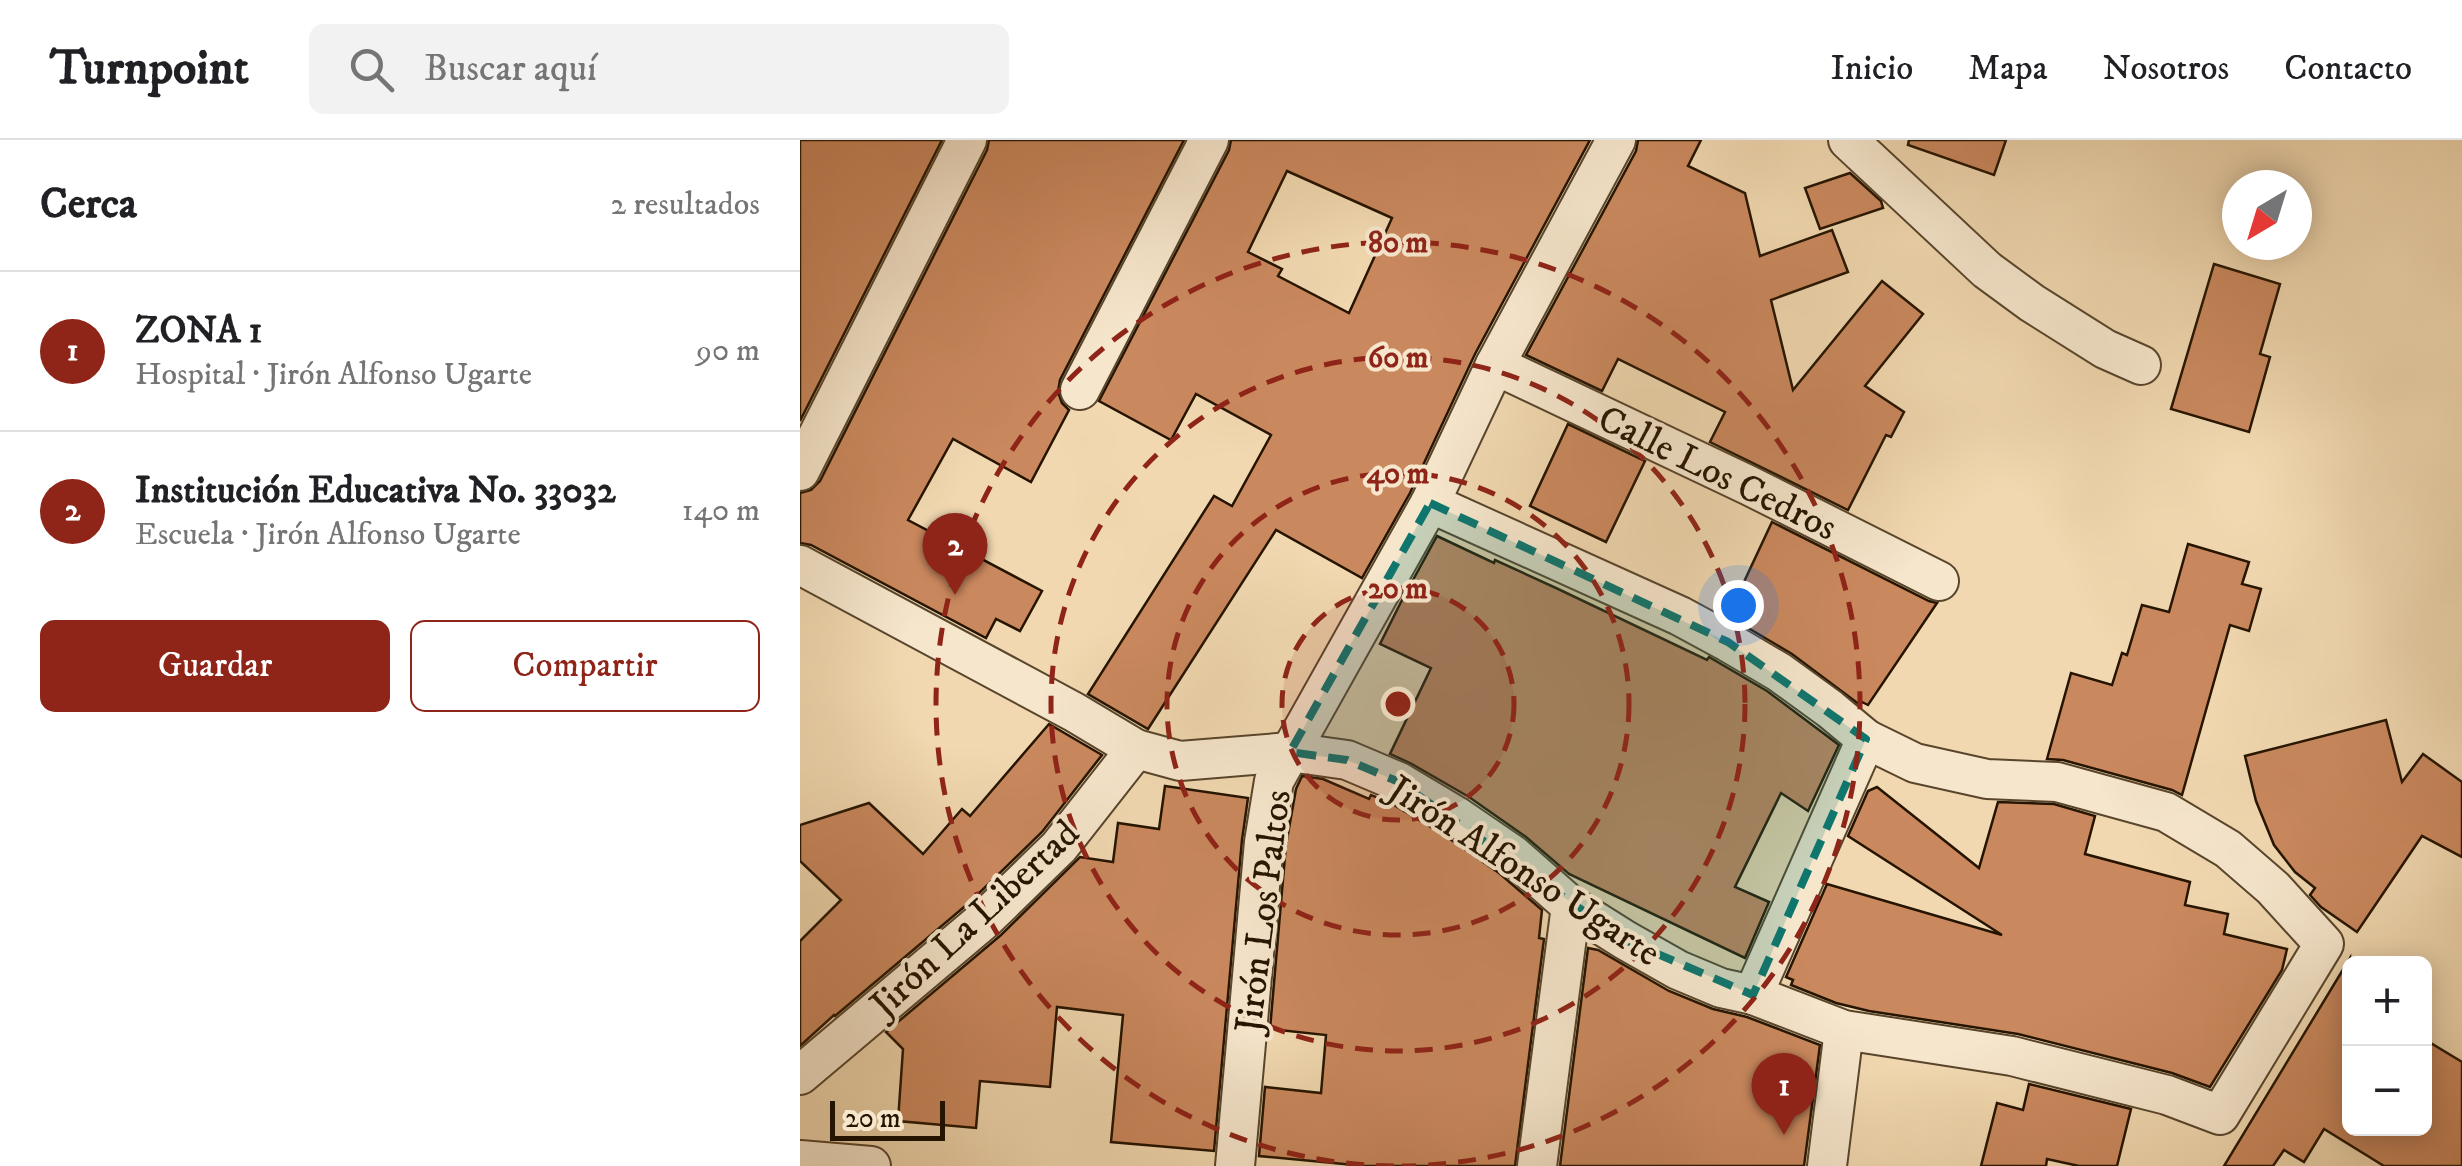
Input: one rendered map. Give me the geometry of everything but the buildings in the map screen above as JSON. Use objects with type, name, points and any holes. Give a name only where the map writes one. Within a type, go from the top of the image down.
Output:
[{"type":"street","points":[[800,471],[967,140]]},
{"type":"street","points":[[1080,390],[1209,140]]},
{"type":"street","name":"Jirón Los Paltos","points":[[1235,1166],[1264,842],[1274,781],[1430,503],[1495,365],[1616,140]]},
{"type":"street","points":[[1848,140],[1987,270],[2105,350],[2141,365]]},
{"type":"street","name":"Calle Los Cedros","points":[[1495,365],[1939,581]]},
{"type":"street","points":[[1430,503],[1680,616],[1778,672],[1866,739],[1753,995]]},
{"type":"street","name":"Jirón Alfonso Ugarte","points":[[800,565],[1136,749],[1180,761],[1290,752],[1347,760],[1399,782],[1513,855],[1571,906],[1624,940],[1721,988],[1753,995],[1844,1030],[2012,1056],[2167,1095],[2220,1115],[2324,944],[2273,888],[2228,849],[2166,812],[2057,782],[1986,780],[1915,763],[1866,739]]},
{"type":"street","name":"Jirón La Libertad","points":[[800,1076],[985,918],[1059,846],[1136,749]]},
{"type":"street","points":[[1537,1166],[1571,906]]},
{"type":"street","points":[[1827,1166],[1844,1030]]},
{"type":"street","points":[[800,1160],[872,1166]]},
{"type":"highlighted area","points":[[1430,503],[1728,642],[1866,739],[1753,995],[1625,940],[1399,782],[1347,760],[1290,752]]},
{"type":"place","name":"Institución Educativa No. 33032","points":[[955,595]]},
{"type":"place","name":"ZONA 1","points":[[1784,1135]]}]
